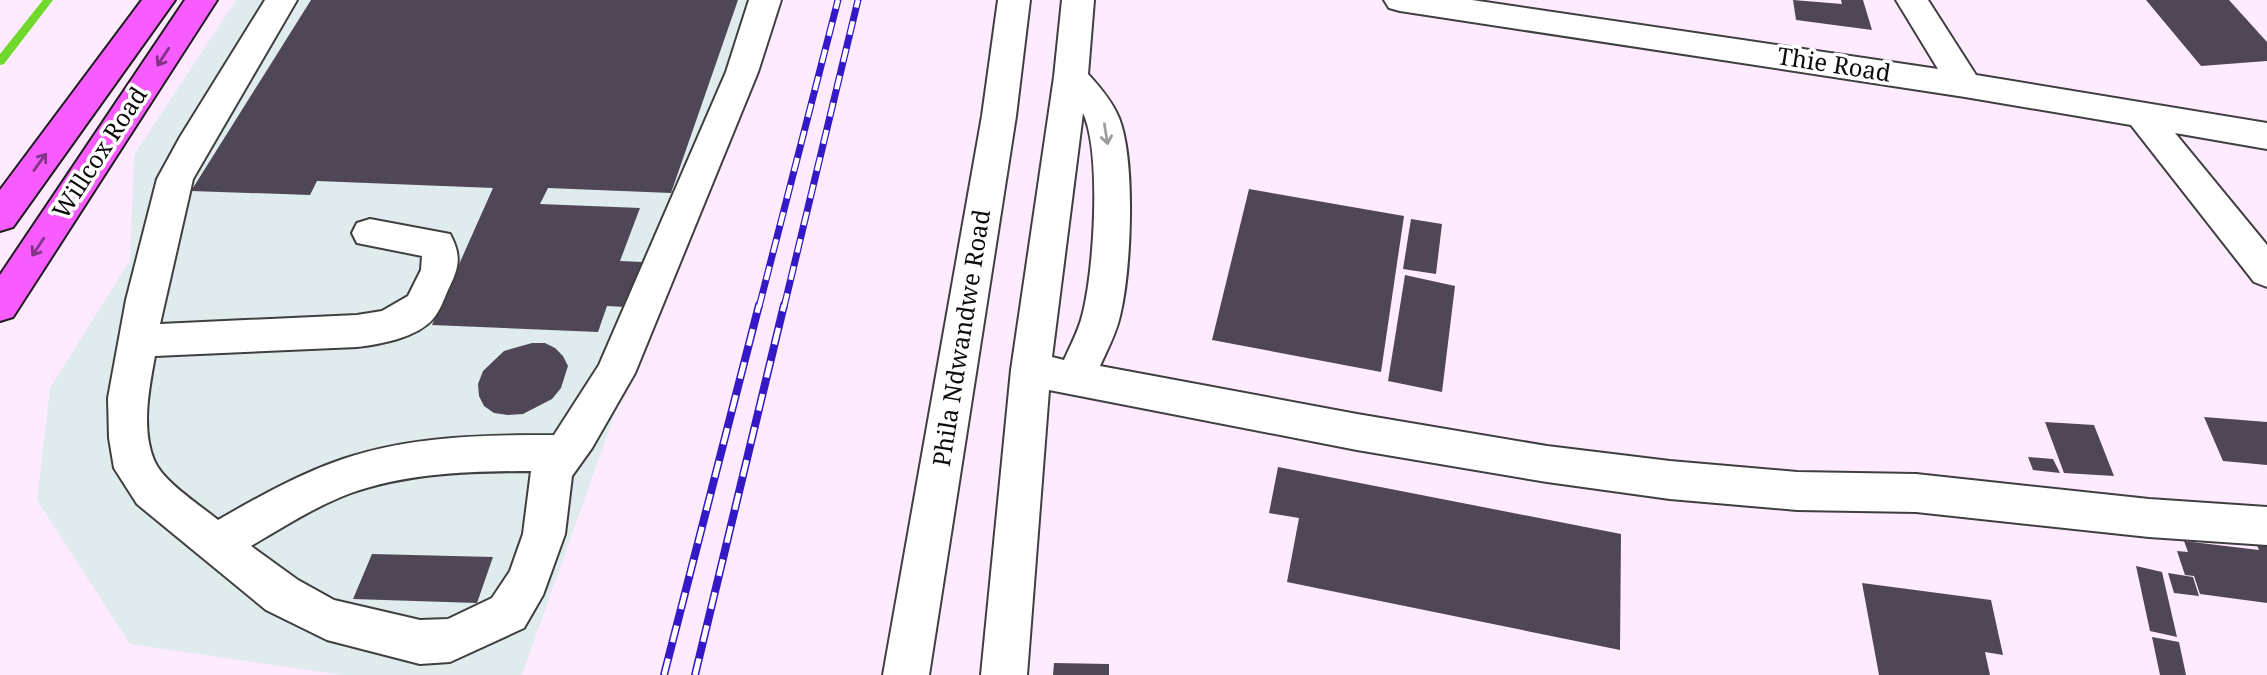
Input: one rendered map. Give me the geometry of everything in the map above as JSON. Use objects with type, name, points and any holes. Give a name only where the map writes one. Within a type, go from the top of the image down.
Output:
[{"type":"main road","name":"Willcox Road","points":[[0,216],[159,0]]},
{"type":"main road","name":"Willcox Road","points":[[0,306],[201,0]]},
{"type":"street","points":[[281,0],[192,146],[175,179],[145,300],[128,398],[129,438],[135,468],[152,491],[282,595],[327,619],[420,642],[450,640],[508,613],[527,581],[544,534],[552,471],[578,435],[615,373],[742,72],[765,0]]},
{"type":"street","name":"Phila Ndwandwe Road","points":[[906,675],[997,130],[1014,0]]},
{"type":"street","points":[[1004,675],[1031,370],[1071,78],[1078,0]]},
{"type":"street","name":"Thie Road","points":[[1400,0],[1965,85],[2267,136]]},
{"type":"street","points":[[1912,0],[1965,85]]},
{"type":"street","points":[[1071,78],[1096,104],[1104,122],[1109,162],[1110,246],[1107,283],[1101,319],[1075,377]]},
{"type":"street","points":[[2144,117],[2267,272]]},
{"type":"street","points":[[139,341],[357,331],[395,323],[419,309],[441,270],[442,255],[437,244],[370,233]]},
{"type":"street","points":[[1031,370],[1357,432],[1547,464],[1670,480],[1797,491],[1916,494],[2149,518],[2267,526]]},
{"type":"street","points":[[215,544],[296,500],[357,472],[425,456],[563,453]]},
{"type":"shaded area","points":[[236,0],[762,0],[522,675],[342,675],[130,644],[37,500],[50,388],[130,260],[134,155]]},
{"type":"building","points":[[311,0],[738,0],[671,193],[548,188],[540,204],[640,208],[620,261],[642,262],[626,307],[607,306],[598,332],[432,325],[493,188],[317,181],[310,195],[191,191]]},
{"type":"building","points":[[1793,0],[1842,4],[1841,0],[1863,0],[1872,30],[1796,20]]},
{"type":"building","points":[[2146,0],[2229,0],[2267,42],[2267,61],[2201,66]]},
{"type":"building","points":[[1249,189],[1404,216],[1381,372],[1212,340]]},
{"type":"building","points":[[1411,219],[1442,224],[1436,274],[1403,269]]},
{"type":"building","points":[[1405,275],[1455,286],[1442,392],[1388,381]]},
{"type":"building","points":[[532,343],[545,343],[563,356],[568,366],[561,388],[552,399],[523,414],[494,413],[484,406],[479,396],[478,384],[483,371],[504,351]]},
{"type":"building","points":[[2204,417],[2267,422],[2267,465],[2223,461]]},
{"type":"building","points":[[2045,422],[2094,425],[2114,476],[2064,473]]},
{"type":"building","points":[[2028,457],[2053,459],[2060,473],[2033,470]]},
{"type":"building","points":[[1278,467],[1621,534],[1620,650],[1287,582],[1299,518],[1269,513]]},
{"type":"building","points":[[2184,541],[2259,550],[2255,541],[2267,542],[2267,603],[2200,594],[2194,576],[2185,575],[2177,551],[2188,552]]},
{"type":"building","points":[[372,554],[493,557],[477,603],[353,599]]},
{"type":"building","points":[[2136,566],[2162,572],[2177,637],[2150,631]]},
{"type":"building","points":[[2168,573],[2193,577],[2199,596],[2174,593]]},
{"type":"building","points":[[1862,583],[1991,600],[2003,655],[1985,652],[1990,675],[1879,675]]},
{"type":"building","points":[[2152,637],[2179,642],[2186,675],[2160,675]]},
{"type":"building","points":[[1054,663],[1109,664],[1109,675],[1053,675]]},
{"type":"waterway","points":[[0,61],[48,0]]},
{"type":"railway","points":[[759,307],[838,0]]},
{"type":"railway","points":[[784,307],[858,0]]},
{"type":"railway","points":[[664,675],[759,305]]},
{"type":"railway","points":[[695,675],[784,305]]}]
